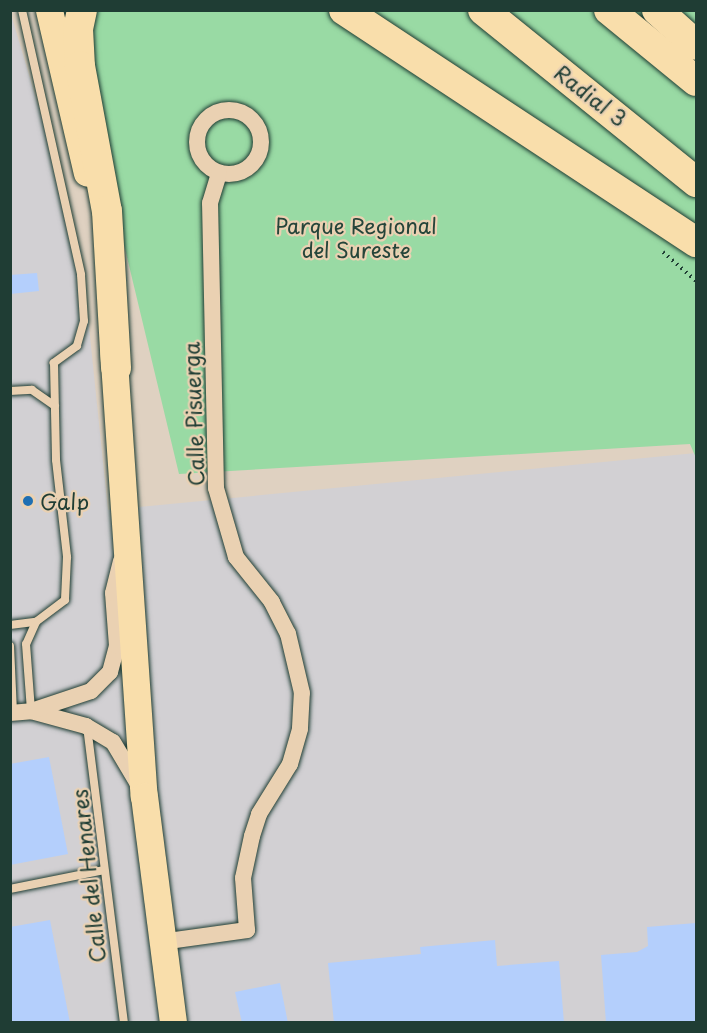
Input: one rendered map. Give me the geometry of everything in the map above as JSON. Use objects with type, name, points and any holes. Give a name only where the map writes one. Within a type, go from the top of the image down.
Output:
[{"type":"highway","points":[[82,10],[78,28],[80,66],[107,211],[116,368]]},
{"type":"highway","points":[[344,10],[696,242]]},
{"type":"highway","name":"Radial 3","points":[[483,10],[696,182]]},
{"type":"highway","points":[[609,10],[696,81]]},
{"type":"highway","points":[[657,10],[696,45]]},
{"type":"main road","points":[[38,10],[67,91]]},
{"type":"main road","points":[[49,10],[97,212],[116,368],[144,796],[173,1023]]},
{"type":"street","name":"Calle Pisuerga","points":[[161,942],[248,930],[243,878],[252,836],[259,814],[290,764],[300,728],[302,693],[288,634],[272,602],[237,557],[216,488],[210,203],[219,173]]},
{"type":"street","points":[[12,713],[31,711],[91,691],[110,672],[117,646],[113,593],[126,536]]},
{"type":"street","points":[[31,711],[86,726],[113,742],[130,766],[144,796]]},
{"type":"lane","points":[[22,10],[81,275],[84,321],[77,346],[54,363],[56,460],[67,557],[64,600],[36,622],[26,644],[31,711]]},
{"type":"lane","points":[[10,391],[32,390],[55,406]]},
{"type":"lane","points":[[10,625],[36,622]]},
{"type":"lane","points":[[10,646],[12,713]]},
{"type":"lane","name":"Calle del Henares","points":[[86,726],[124,1023]]},
{"type":"lane","points":[[10,889],[104,870]]},
{"type":"shaded area","points":[[10,11],[81,250],[108,510],[696,453],[696,1022],[11,1022]]},
{"type":"green space","name":"Parque Regional del Sureste","points":[[68,11],[696,11],[696,458],[690,444],[179,474]]},
{"type":"building","points":[[37,273],[39,291],[10,294],[10,275]]},
{"type":"building","points":[[49,757],[68,854],[10,865],[10,764]]},
{"type":"building","points":[[50,920],[70,1023],[10,1023],[10,927]]},
{"type":"building","points":[[696,923],[696,1023],[606,1023],[601,955],[637,952],[648,946],[647,927]]},
{"type":"building","points":[[495,940],[497,966],[559,961],[564,1023],[334,1023],[328,963],[421,954],[420,947]]},
{"type":"building","points":[[280,983],[288,1023],[242,1023],[235,992]]},
{"type":"place","name":"Galp","points":[[28,501]]}]
